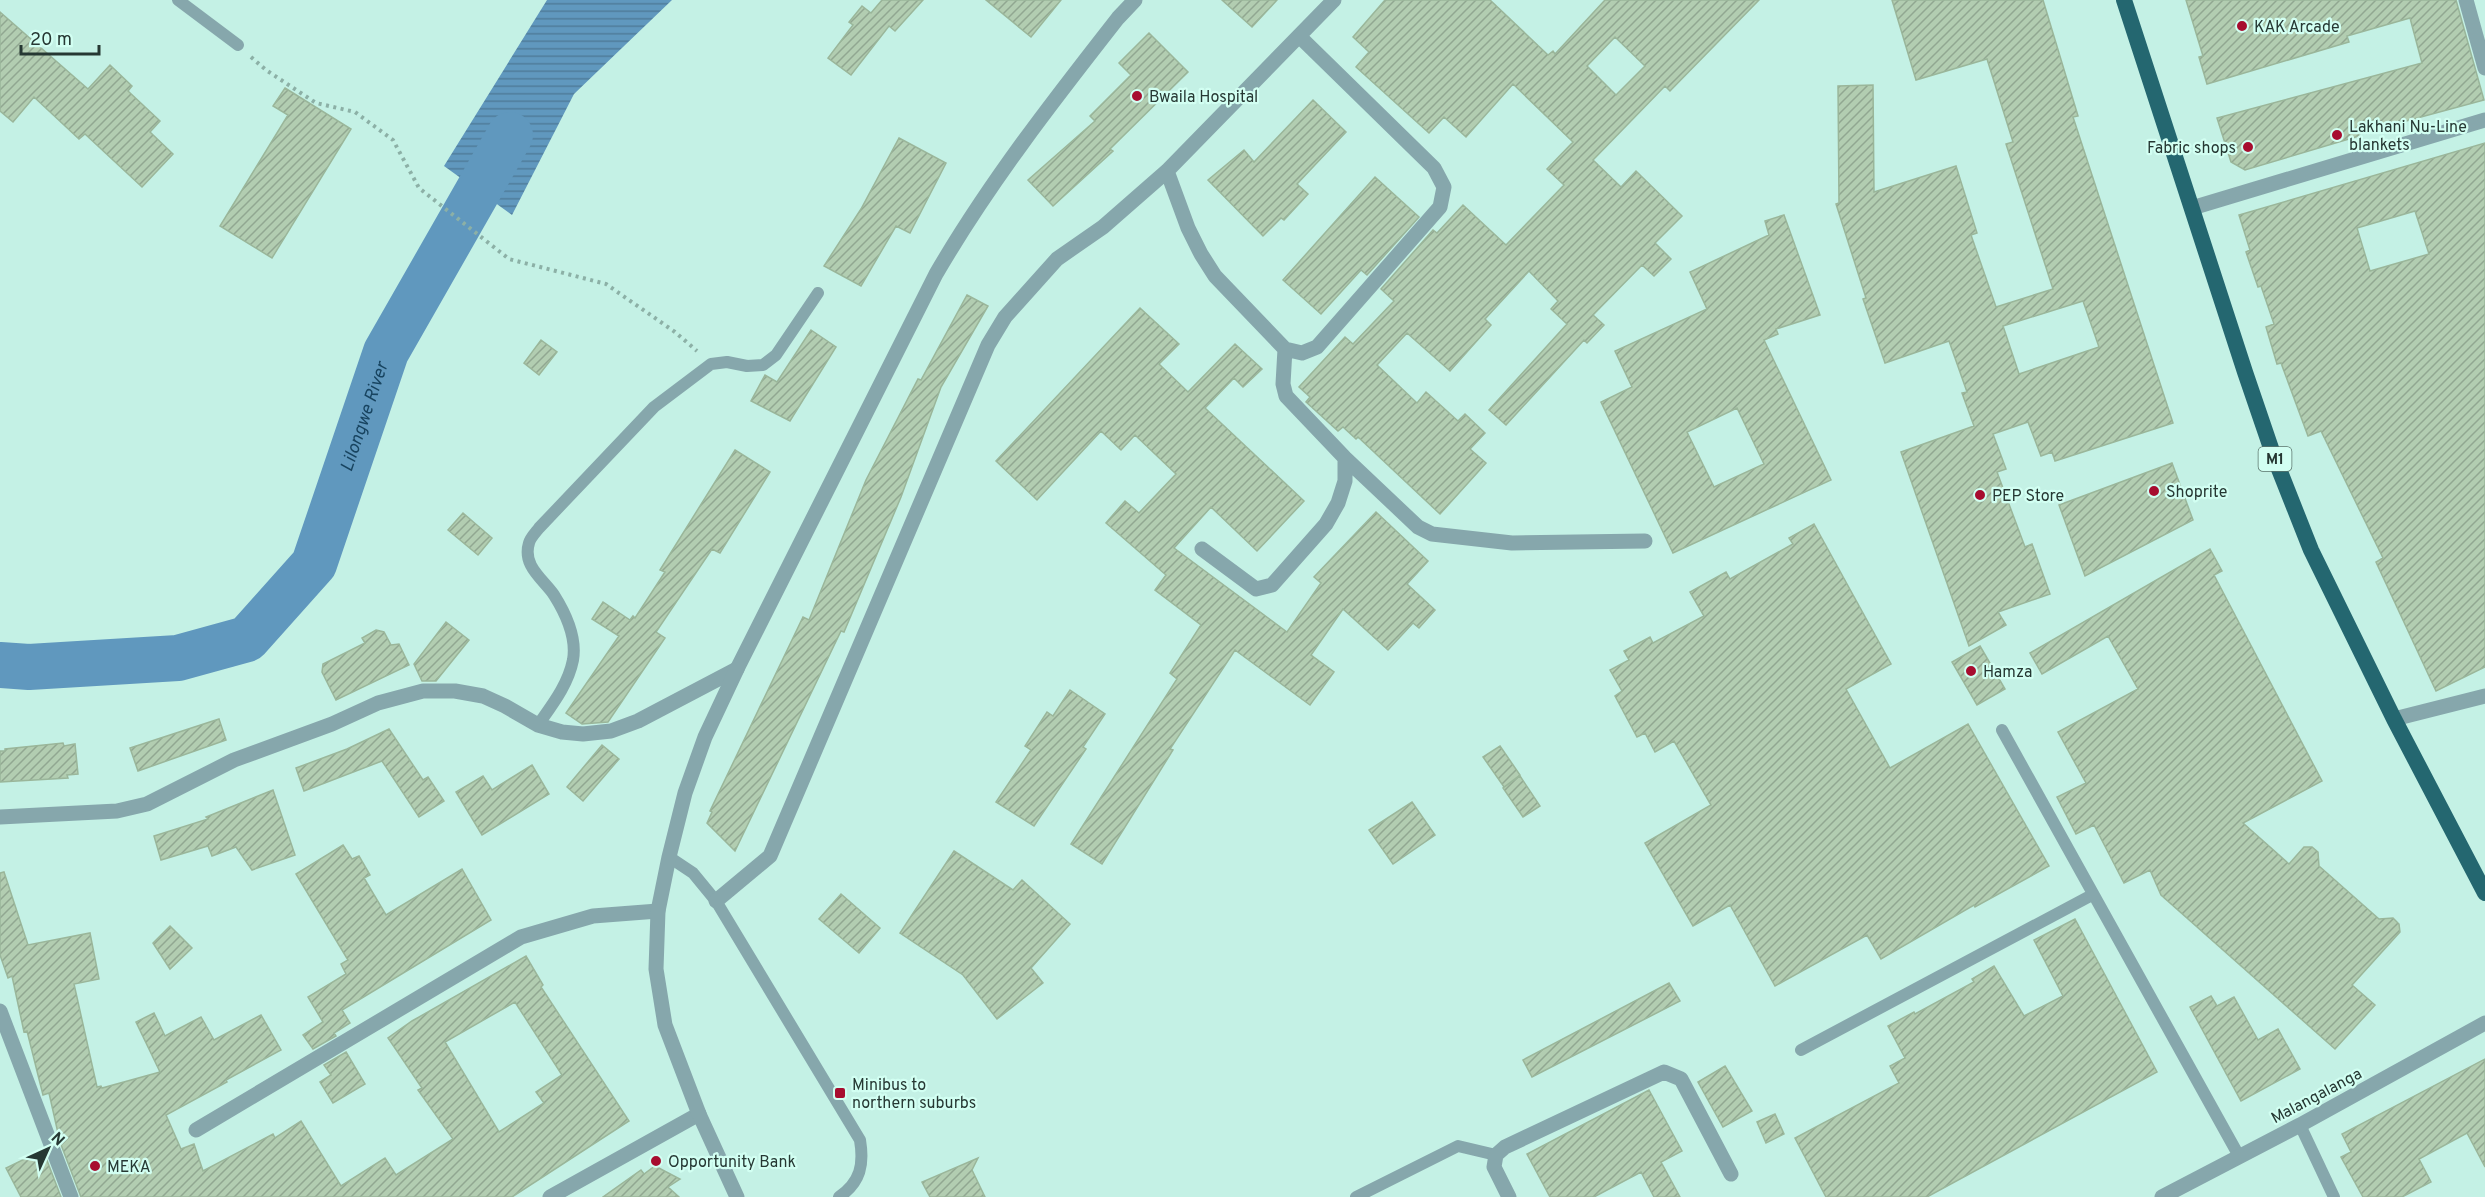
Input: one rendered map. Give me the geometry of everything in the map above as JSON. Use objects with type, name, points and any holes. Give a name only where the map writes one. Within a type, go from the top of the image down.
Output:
[{"type":"highway","name":"M1","points":[[2124,0],[2273,454],[2312,550],[2394,718],[2485,893]]},
{"type":"street","points":[[737,1197],[699,1114],[665,1024],[656,969],[658,911],[685,793],[698,755],[736,669],[931,284],[965,225],[1009,160],[1118,18],[1135,0]]},
{"type":"street","points":[[716,901],[770,856],[988,345],[1005,317],[1057,259],[1102,227],[1167,171],[1334,0]]},
{"type":"street","points":[[2466,0],[2485,68]]},
{"type":"street","points":[[1167,171],[1188,228],[1200,254],[1215,276],[1285,349],[1302,353],[1317,347],[1440,207],[1444,187],[1434,168],[1299,36]]},
{"type":"street","points":[[2192,208],[2485,120]]},
{"type":"street","points":[[1285,349],[1283,384],[1286,396],[1345,458],[1418,527],[1432,534],[1512,543],[1645,541]]},
{"type":"street","points":[[1202,549],[1256,589],[1272,585],[1326,524],[1338,503],[1345,482],[1345,458]]},
{"type":"street","points":[[0,818],[117,811],[147,804],[234,760],[332,724],[378,703],[423,691],[455,691],[483,696],[538,725],[562,732],[583,734],[611,731],[638,721],[736,669]]},
{"type":"street","points":[[2394,718],[2485,696]]},
{"type":"street","points":[[196,1130],[521,937],[593,916],[658,911]]},
{"type":"street","points":[[0,1011],[71,1197]]},
{"type":"street","name":"Malangalanga","points":[[2162,1197],[2300,1125],[2485,1023]]},
{"type":"street","points":[[1509,1197],[1494,1167],[1496,1155],[1505,1147],[1664,1072],[1682,1079],[1731,1174]]},
{"type":"street","points":[[550,1197],[699,1114]]},
{"type":"lane","points":[[178,0],[238,45]]},
{"type":"lane","points":[[538,725],[563,689],[573,659],[572,629],[553,594],[536,575],[528,560],[529,543],[539,528],[654,407],[711,364],[763,365],[776,355],[818,293]]},
{"type":"lane","points":[[2002,730],[2239,1155]]},
{"type":"lane","points":[[669,856],[693,873],[716,901],[860,1140],[863,1158],[859,1174],[848,1191],[839,1197]]},
{"type":"lane","points":[[1801,1050],[2092,895]]},
{"type":"lane","points":[[2300,1125],[2334,1197]]},
{"type":"lane","points":[[1356,1197],[1458,1146],[1496,1155]]},
{"type":"path","points":[[238,45],[266,70],[316,103],[355,112],[393,140],[419,188],[509,259],[606,284],[675,332],[711,364]]},
{"type":"water","points":[[547,0],[672,0],[574,94],[512,215],[444,166]]},
{"type":"building","points":[[882,0],[923,0],[895,31],[889,26],[851,75],[828,58],[853,25],[849,22],[862,6],[871,13]]},
{"type":"building","points":[[986,0],[1061,0],[1031,37]]},
{"type":"building","points":[[1222,0],[1277,0],[1252,27]]},
{"type":"building","points":[[1385,0],[1490,0],[1548,55],[1553,51],[1555,54],[1605,0],[1759,0],[1670,91],[1665,86],[1593,160],[1621,187],[1636,171],[1682,216],[1655,243],[1671,259],[1654,276],[1642,265],[1593,315],[1604,325],[1587,343],[1584,340],[1506,425],[1489,410],[1567,324],[1551,309],[1558,301],[1529,271],[1485,319],[1491,325],[1450,371],[1407,333],[1377,365],[1417,403],[1426,392],[1458,421],[1465,414],[1485,433],[1470,449],[1486,463],[1440,514],[1358,437],[1356,439],[1343,427],[1338,431],[1306,402],[1310,397],[1299,387],[1345,337],[1353,344],[1394,301],[1381,289],[1433,230],[1437,233],[1463,205],[1506,245],[1564,185],[1547,169],[1573,142],[1513,84],[1466,137],[1444,117],[1429,133],[1356,67],[1369,52],[1353,37]],"holes":[[[1615,37],[1645,66],[1616,95],[1587,66]]]},
{"type":"building","points":[[1892,0],[2043,0],[2078,116],[2073,117],[2173,423],[2055,461],[2052,452],[2041,456],[2028,422],[1993,434],[2006,469],[1997,472],[2025,547],[2032,544],[2050,594],[1998,612],[2006,625],[1969,646],[1901,452],[1974,426],[1962,393],[1967,392],[1949,341],[1885,363],[1863,299],[1866,298],[1836,204],[1839,203],[1838,86],[1873,85],[1874,192],[1956,166],[1977,233],[1971,235],[1996,307],[2053,289],[2006,144],[2013,142],[1987,59],[1916,80]],"holes":[[[2083,301],[2099,347],[2019,374],[2003,326]]]},
{"type":"building","points":[[2186,0],[2456,0],[2484,100],[2358,134],[2359,136],[2245,170],[2231,162],[2217,118],[2422,63],[2410,18],[2347,36],[2349,42],[2207,84],[2199,57],[2203,56]]},
{"type":"building","points":[[0,12],[88,89],[110,65],[132,86],[128,91],[160,121],[150,132],[173,154],[142,187],[85,134],[79,139],[34,97],[13,122],[0,111]]},
{"type":"building","points":[[1149,33],[1188,72],[1110,149],[1113,151],[1053,206],[1028,180],[1095,121],[1090,116],[1131,75],[1119,63]]},
{"type":"building","points":[[285,88],[351,129],[272,258],[220,226],[288,115],[273,106]]},
{"type":"building","points":[[1313,100],[1346,132],[1297,184],[1308,194],[1284,220],[1281,218],[1263,236],[1208,180],[1244,150],[1254,162]]},
{"type":"building","points":[[899,138],[946,163],[910,233],[896,226],[861,286],[824,266],[861,209]]},
{"type":"building","points":[[2485,143],[2485,667],[2436,691],[2376,562],[2383,558],[2321,431],[2308,436],[2281,363],[2277,364],[2266,327],[2274,324],[2246,252],[2250,250],[2239,215]],"holes":[[[2415,211],[2429,254],[2370,271],[2357,228]]]},
{"type":"building","points":[[1375,177],[1419,217],[1367,275],[1361,270],[1321,314],[1283,280]]},
{"type":"building","points":[[1784,215],[1820,315],[1776,329],[1778,334],[1764,340],[1831,480],[1673,553],[1601,402],[1632,387],[1615,351],[1707,309],[1690,272],[1769,235],[1765,221]],"holes":[[[1737,408],[1764,464],[1714,487],[1687,432]]]},
{"type":"building","points":[[967,295],[988,306],[941,387],[901,497],[844,632],[841,631],[735,851],[707,823],[712,812],[710,811],[803,617],[809,620],[866,480],[918,379],[921,380]]},
{"type":"building","points":[[1140,308],[1179,344],[1159,364],[1188,392],[1235,344],[1262,369],[1243,387],[1234,378],[1205,408],[1304,501],[1257,551],[1211,507],[1174,548],[1287,632],[1321,583],[1314,577],[1376,512],[1428,561],[1407,584],[1435,610],[1419,628],[1413,623],[1388,650],[1343,609],[1311,655],[1334,672],[1310,705],[1235,650],[1170,749],[1173,750],[1102,864],[1071,844],[1177,679],[1170,673],[1201,625],[1155,590],[1166,575],[1106,523],[1125,501],[1139,513],[1176,474],[1135,435],[1121,450],[1101,431],[1037,500],[996,461]]},
{"type":"building","points":[[811,330],[836,347],[790,421],[751,401],[765,375],[777,382]]},
{"type":"building","points":[[541,340],[557,352],[539,375],[524,363]]},
{"type":"building","points":[[735,450],[770,472],[720,553],[712,549],[656,632],[665,638],[608,722],[582,724],[566,713],[619,636],[592,619],[603,602],[630,620],[633,616],[635,618],[665,572],[660,570]]},
{"type":"building","points":[[2172,463],[2193,520],[2085,576],[2059,505]]},
{"type":"building","points":[[463,513],[492,538],[478,555],[448,530]]},
{"type":"building","points":[[1814,524],[1891,664],[1846,689],[1890,768],[1968,724],[2049,866],[1975,907],[1974,905],[1881,959],[1867,935],[1775,986],[1730,905],[1693,926],[1645,843],[1711,805],[1674,741],[1655,752],[1645,733],[1637,737],[1615,696],[1622,691],[1610,670],[1629,660],[1624,651],[1650,637],[1653,643],[1704,616],[1690,592],[1726,572],[1730,579],[1793,544],[1789,538]]},
{"type":"building","points":[[2210,549],[2222,571],[2214,575],[2322,781],[2243,823],[2289,864],[2304,847],[2312,847],[2318,852],[2319,866],[2379,919],[2393,918],[2399,924],[2400,932],[2352,985],[2375,1005],[2335,1049],[2161,895],[2150,870],[2124,883],[2094,825],[2076,834],[2057,797],[2086,783],[2058,732],[2138,689],[2108,636],[2042,674],[2030,653]]},
{"type":"building","points":[[446,622],[469,640],[436,681],[422,681],[414,664]]},
{"type":"building","points":[[376,630],[384,632],[391,645],[399,644],[409,665],[336,700],[322,672],[323,664],[365,643],[362,638]]},
{"type":"building","points":[[1980,646],[2005,689],[1977,705],[1952,662]]},
{"type":"building","points":[[1070,690],[1105,714],[1083,747],[1086,749],[1034,826],[996,802],[1031,750],[1025,746],[1047,712],[1053,716]]},
{"type":"building","points":[[219,719],[226,740],[138,771],[130,748]]},
{"type":"building","points":[[389,729],[423,780],[428,777],[444,801],[419,817],[382,761],[304,791],[296,768],[347,749]]},
{"type":"building","points":[[63,743],[64,746],[75,744],[78,774],[67,775],[68,778],[0,782],[0,751]]},
{"type":"building","points":[[602,745],[619,759],[583,801],[567,787]]},
{"type":"building","points":[[1500,746],[1520,775],[1504,787],[1483,757]]},
{"type":"building","points":[[532,765],[549,794],[482,835],[456,792],[483,776],[492,790]]},
{"type":"building","points":[[1520,776],[1540,806],[1523,817],[1503,788]]},
{"type":"building","points":[[273,790],[295,855],[252,870],[236,847],[212,856],[208,846],[161,860],[154,836],[208,819],[206,817]]},
{"type":"building","points":[[1412,802],[1435,835],[1393,864],[1369,830]]},
{"type":"building","points":[[343,845],[352,859],[359,856],[370,875],[364,878],[386,915],[462,869],[491,920],[342,1010],[350,1023],[334,1033],[336,1036],[313,1049],[303,1035],[323,1022],[308,997],[346,974],[341,964],[348,960],[296,874]]},
{"type":"building","points":[[954,851],[1013,890],[1022,880],[1070,924],[1031,968],[1043,983],[997,1019],[963,975],[900,933]]},
{"type":"building","points":[[4,872],[28,945],[90,933],[99,979],[74,984],[97,1087],[102,1088],[160,1072],[136,1022],[154,1013],[165,1036],[201,1017],[214,1040],[261,1015],[281,1050],[166,1115],[181,1149],[194,1144],[203,1171],[273,1134],[275,1138],[301,1121],[341,1186],[385,1158],[396,1175],[453,1139],[418,1090],[422,1088],[388,1038],[412,1021],[526,956],[543,985],[541,987],[629,1121],[512,1197],[81,1197],[60,1142],[49,1093],[43,1095],[27,1031],[24,1032],[12,976],[8,978],[0,955],[0,873]],"holes":[[[515,1002],[562,1075],[536,1092],[544,1103],[499,1132],[445,1042]]]},
{"type":"building","points":[[841,894],[880,928],[859,953],[819,919]]},
{"type":"building","points":[[2075,919],[2157,1072],[1927,1197],[1826,1197],[1795,1138],[1899,1083],[1890,1066],[1905,1058],[1888,1026],[1974,982],[1972,979],[1994,966],[2024,1016],[2063,996],[2034,940]]},
{"type":"building","points":[[170,926],[192,948],[170,969],[153,943]]},
{"type":"building","points":[[1669,983],[1680,1001],[1532,1077],[1523,1060]]},
{"type":"building","points":[[2211,996],[2217,1006],[2234,997],[2258,1040],[2278,1029],[2300,1069],[2241,1101],[2190,1007]]},
{"type":"building","points":[[346,1052],[365,1084],[333,1103],[320,1082],[331,1075],[324,1065]]},
{"type":"building","points":[[2485,1059],[2485,1167],[2467,1133],[2419,1159],[2431,1182],[2402,1197],[2363,1197],[2341,1157],[2351,1152],[2342,1134]]},
{"type":"building","points":[[1725,1066],[1752,1111],[1723,1127],[1698,1082]]},
{"type":"building","points":[[1649,1090],[1682,1151],[1661,1162],[1680,1197],[1654,1197],[1641,1172],[1594,1197],[1550,1197],[1527,1154]]},
{"type":"building","points":[[1775,1114],[1784,1134],[1766,1143],[1757,1122]]},
{"type":"building","points":[[43,1150],[61,1197],[21,1197],[6,1168]]},
{"type":"building","points":[[978,1158],[972,1170],[985,1197],[930,1197],[922,1182]]},
{"type":"building","points":[[655,1166],[680,1179],[668,1187],[679,1197],[603,1197],[641,1170],[644,1174]]},
{"type":"waterway","name":"Lilongwe River","points":[[0,665],[29,667],[178,658],[247,639],[314,564],[386,352],[510,135]]},
{"type":"place","name":"KAK Arcade","points":[[2242,26]]},
{"type":"place","name":"Bwaila Hospital","points":[[1137,96]]},
{"type":"place","name":"Lakhani Nu-Line blankets","points":[[2337,135]]},
{"type":"place","name":"Fabric shops","points":[[2248,147]]},
{"type":"place","name":"Shoprite","points":[[2154,491]]},
{"type":"place","name":"PEP Store","points":[[1980,495]]},
{"type":"place","name":"Hamza","points":[[1971,671]]},
{"type":"place","name":"Minibus to northern suburbs","points":[[840,1093]]},
{"type":"place","name":"Opportunity Bank","points":[[656,1161]]},
{"type":"place","name":"MEKA","points":[[95,1166]]}]
